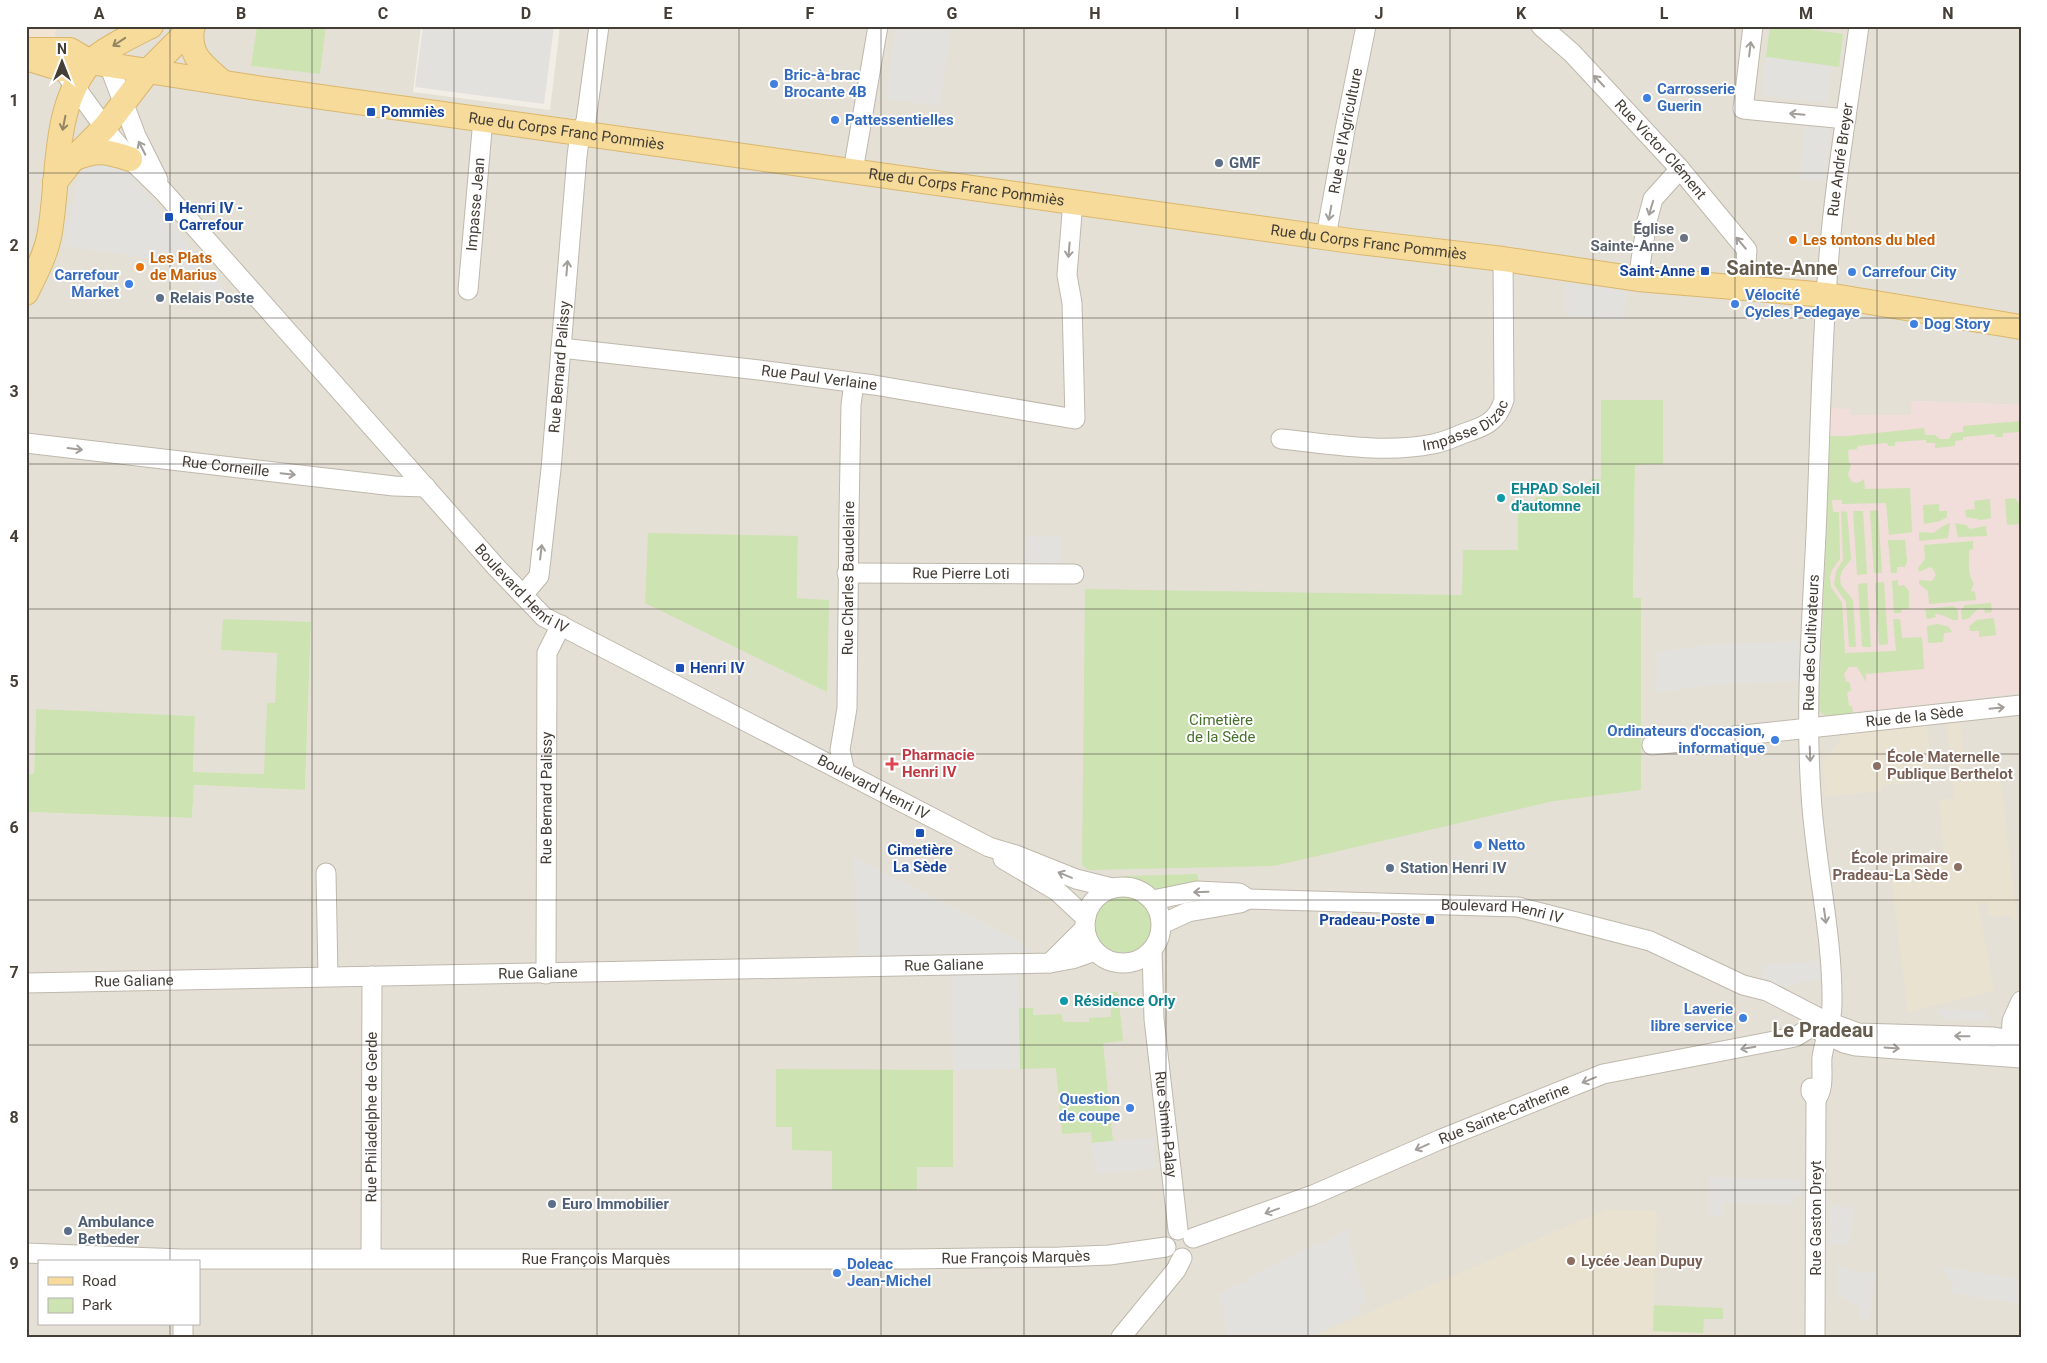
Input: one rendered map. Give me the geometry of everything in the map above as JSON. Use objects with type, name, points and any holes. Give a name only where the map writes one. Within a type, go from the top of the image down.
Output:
[{"type":"main road","points":[[27,289],[41,262],[49,236],[54,183],[64,118],[76,87],[126,37],[151,26]]},
{"type":"main road","points":[[54,183],[73,159],[105,127],[148,71],[193,26]]},
{"type":"main road","points":[[193,26],[191,38],[197,58],[222,82]]},
{"type":"main road","name":"Rue du Corps Franc Pommiès","points":[[26,50],[70,50],[99,64]]},
{"type":"main road","points":[[26,58],[62,69]]},
{"type":"main road","name":"Rue du Corps Franc Pommiès","points":[[62,69],[99,64],[580,133],[1638,279],[1827,295],[2021,327]]},
{"type":"main road","points":[[73,159],[88,152],[102,152],[130,159]]},
{"type":"street","name":"Rue Bernard Palissy","points":[[523,595],[539,576],[551,469],[580,133],[586,121],[599,26]]},
{"type":"street","points":[[853,171],[878,26]]},
{"type":"street","name":"Rue de l'Agriculture","points":[[1326,237],[1344,130],[1366,26]]},
{"type":"street","name":"Rue Victor Clément","points":[[1542,26],[1572,52],[1680,169],[1747,250],[1744,289]]},
{"type":"street","points":[[1753,26],[1743,109],[1846,119]]},
{"type":"street","name":"Rue André Breyer","points":[[1827,295],[1828,268],[1859,26]]},
{"type":"street","name":"Boulevard Henri IV","points":[[99,64],[123,103],[136,136],[164,192]]},
{"type":"street","name":"Boulevard Henri IV","points":[[62,69],[130,159],[164,192],[544,617],[989,847],[1016,855],[1076,879],[1112,888]]},
{"type":"street","name":"Impasse Jean","points":[[468,290],[483,119]]},
{"type":"street","points":[[1638,279],[1647,221],[1654,199],[1680,169]]},
{"type":"street","name":"Rue Paul Verlaine","points":[[561,348],[758,370],[854,383],[1075,419],[1072,303],[1067,275],[1073,201]]},
{"type":"street","name":"Impasse Dizac","points":[[1280,439],[1389,449],[1412,448],[1435,444],[1486,425],[1497,417],[1504,400],[1503,259]]},
{"type":"street","name":"Rue des Cultivateurs","points":[[1823,1027],[1831,989],[1832,966],[1816,850],[1811,792],[1809,728],[1827,295]]},
{"type":"street","name":"Rue Charles Baudelaire","points":[[845,772],[840,750],[846,708],[851,405],[854,383]]},
{"type":"street","name":"Rue Corneille","points":[[26,443],[394,486],[426,487]]},
{"type":"street","name":"Rue Pierre Loti","points":[[847,573],[1074,574]]},
{"type":"street","name":"Rue Bernard Palissy","points":[[546,974],[547,653],[561,625]]},
{"type":"street","name":"Rue de la Sède","points":[[1652,745],[2021,705]]},
{"type":"street","name":"Boulevard Henri IV","points":[[989,847],[1009,864],[1057,892],[1085,923]]},
{"type":"street","points":[[326,873],[328,976]]},
{"type":"street","points":[[1123,886],[1135,888],[1153,900],[1160,912],[1162,924],[1157,943],[1152,951],[1144,957],[1126,963],[1114,962],[1104,958],[1095,951],[1088,940],[1085,923],[1089,908],[1095,899],[1112,888],[1123,886]]},
{"type":"street","name":"Boulevard Henri IV","points":[[1153,900],[1197,891],[1239,893],[1248,899]]},
{"type":"street","name":"Boulevard Henri IV","points":[[1162,924],[1188,912],[1240,903],[1248,899],[1518,907],[1650,941],[1743,984],[1766,1004],[1823,1027]]},
{"type":"street","points":[[1050,963],[1085,923]]},
{"type":"street","name":"Rue Galiane","points":[[26,983],[1050,963],[1072,959],[1095,951]]},
{"type":"street","name":"Rue Simin Palay","points":[[1152,951],[1154,1019],[1185,1234]]},
{"type":"street","name":"Rue Simin Palay","points":[[1126,963],[1139,978],[1154,1019]]},
{"type":"street","name":"Rue Philadelphe de Gerde","points":[[371,1257],[372,976]]},
{"type":"street","points":[[1823,1027],[1858,1033],[1994,1037],[2016,1041],[2012,1021],[2021,1001]]},
{"type":"street","points":[[1823,1027],[1844,1043],[1856,1046],[2021,1058]]},
{"type":"street","name":"Rue Gaston Dreyt","points":[[1815,1337],[1816,1099],[1811,1092],[1811,1077],[1815,1044],[1823,1027]]},
{"type":"street","name":"Rue Sainte-Catherine","points":[[1185,1234],[1313,1195],[1440,1140],[1604,1074],[1795,1038],[1823,1027]]},
{"type":"street","points":[[1121,1337],[1176,1270],[1182,1258],[1192,1252],[1194,1248],[1185,1234],[1168,1236],[1166,1246],[1172,1256],[1182,1258]]},
{"type":"street","name":"Rue François Marquès","points":[[26,1253],[181,1260],[371,1257],[488,1259],[1060,1257],[1109,1255],[1166,1246]]},
{"type":"shaded area","points":[[26,26],[56,26],[54,40],[26,37]]},
{"type":"shaded area","points":[[56,26],[257,26],[252,66],[320,73],[326,26],[421,26],[413,92],[550,110],[560,26],[2021,26],[2021,405],[1912,401],[1911,415],[1850,415],[1831,408],[1826,716],[2021,693],[2021,1337],[26,1337],[26,812],[192,818],[194,785],[305,790],[311,622],[222,650],[277,652],[275,703],[267,703],[265,774],[193,772],[195,716],[36,710],[34,774],[26,774],[26,37],[54,40]],"holes":[[[1663,400],[1635,465],[1633,598],[1464,550],[1518,550],[1523,513],[1533,505],[1536,497],[1591,496],[1601,479]],[[798,536],[797,599],[829,600],[646,603]],[[776,1070],[953,1167],[917,1167],[917,1190],[832,1150],[792,1150],[792,1127],[776,1127]]]},
{"type":"shaded area","points":[[423,26],[554,26],[544,104],[415,87]]},
{"type":"shaded area","points":[[896,26],[951,26],[940,106],[886,99]]},
{"type":"shaded area","points":[[1766,57],[1831,66],[1827,103],[1761,95]]},
{"type":"shaded area","points":[[1805,125],[1831,128],[1825,181],[1800,179]]},
{"type":"shaded area","points":[[101,159],[115,161],[132,175],[229,295],[216,304],[179,263],[65,246],[75,190],[84,168]]},
{"type":"shaded area","points":[[1565,283],[1627,290],[1623,320],[1565,316]]},
{"type":"shaded area","points":[[1912,401],[2021,405],[2021,693],[1826,716],[1819,711],[1830,408],[1850,409],[1850,415],[1911,415]]},
{"type":"shaded area","points":[[1025,535],[1061,537],[1060,571],[1024,570]]},
{"type":"shaded area","points":[[1799,641],[1799,681],[1734,683],[1656,692],[1657,651],[1721,644]]},
{"type":"shaded area","name":"École primaire Pradeau-La Sède","points":[[1960,720],[1965,778],[2000,775],[2017,920],[2012,920],[2011,915],[1989,917],[1987,902],[1978,903],[1994,991],[1908,1012],[1890,869],[1945,861],[1939,800],[1954,798],[1947,722]]},
{"type":"shaded area","name":"École Maternelle Publique Berthelot","points":[[1927,724],[1932,780],[1882,785],[1882,791],[1825,796],[1824,759],[1841,741],[1840,732]]},
{"type":"shaded area","points":[[853,857],[1021,942],[1029,952],[859,957]]},
{"type":"shaded area","points":[[1824,960],[1825,978],[1781,987],[1761,976],[1765,965]]},
{"type":"shaded area","points":[[951,972],[1018,972],[1020,1069],[953,1070]]},
{"type":"shaded area","points":[[1936,1009],[1985,1010],[1990,1021],[1942,1019]]},
{"type":"shaded area","points":[[1153,1137],[1156,1168],[1096,1174],[1092,1143]]},
{"type":"shaded area","points":[[1710,1177],[1801,1179],[1801,1196],[1794,1195],[1794,1204],[1724,1203],[1724,1216],[1709,1216]]},
{"type":"shaded area","points":[[1830,1205],[1855,1208],[1848,1245],[1830,1244]]},
{"type":"shaded area","name":"Lycée Jean Dupuy","points":[[1608,1209],[1657,1211],[1653,1331],[1803,1337],[1312,1337]]},
{"type":"shaded area","points":[[1348,1228],[1351,1251],[1366,1302],[1360,1304],[1361,1314],[1309,1337],[1227,1337],[1222,1303],[1218,1295],[1315,1244],[1317,1246],[1324,1243]]},
{"type":"shaded area","points":[[1838,1264],[1857,1273],[1876,1270],[1869,1320],[1859,1318],[1859,1307],[1838,1295]]},
{"type":"shaded area","points":[[1940,1267],[2021,1279],[2021,1304],[1951,1293],[1952,1282]]},
{"type":"green space","points":[[257,26],[326,26],[320,74],[251,66]]},
{"type":"green space","points":[[1770,26],[1787,26],[1843,34],[1839,67],[1766,57]]},
{"type":"green space","name":"Cimetière de la Sède","points":[[1601,400],[1663,400],[1663,464],[1635,465],[1633,598],[1641,598],[1641,790],[1554,801],[1274,866],[1088,870],[1082,865],[1085,589],[1462,595],[1463,550],[1518,550],[1518,514],[1529,507],[1536,497],[1591,495],[1591,479],[1601,479]]},
{"type":"green space","points":[[2021,421],[2021,432],[2003,433],[2003,437],[1995,437],[1995,434],[1963,437],[1963,440],[1955,441],[1955,446],[1935,448],[1935,443],[1926,443],[1926,440],[1895,442],[1895,446],[1888,446],[1887,443],[1858,446],[1857,449],[1848,450],[1849,463],[1851,464],[1848,475],[1852,482],[1858,483],[1864,479],[1865,489],[1910,488],[1912,532],[1889,535],[1886,503],[1842,504],[1842,500],[1832,500],[1833,512],[1839,512],[1840,559],[1832,570],[1830,577],[1831,587],[1842,603],[1845,653],[1896,651],[1893,619],[1900,619],[1902,638],[1922,637],[1924,669],[1866,674],[1866,682],[1857,667],[1849,667],[1844,674],[1846,681],[1850,683],[1851,691],[1847,692],[1849,706],[1852,706],[1853,713],[1826,716],[1819,711],[1830,436],[1848,436],[1924,428],[1925,435],[1935,435],[1940,439],[1949,439],[1952,433],[1963,432],[1963,426]]},
{"type":"green space","points":[[2015,498],[2021,506],[2021,524],[2007,525],[2005,499]]},
{"type":"green space","points":[[1990,499],[1991,518],[1981,520],[1966,517],[1965,510],[1975,509],[1974,501]]},
{"type":"green space","points":[[1939,504],[1939,511],[1947,511],[1947,517],[1940,521],[1924,524],[1923,505]]},
{"type":"green space","points":[[1878,510],[1882,573],[1874,573],[1870,511]]},
{"type":"green space","points":[[1841,511],[1847,512],[1851,559],[1842,571],[1840,578],[1841,585],[1853,600],[1856,647],[1849,647],[1846,602],[1834,585],[1836,571],[1843,560]]},
{"type":"green space","points":[[1853,511],[1863,511],[1867,574],[1857,575]]},
{"type":"green space","points":[[1950,523],[1948,538],[1919,541],[1919,532],[1934,533]]},
{"type":"green space","points":[[1955,523],[1966,525],[1970,529],[1986,526],[1987,536],[1958,537]]},
{"type":"green space","points":[[648,533],[798,536],[797,598],[829,600],[827,692],[645,603]]},
{"type":"green space","points":[[1888,540],[1905,540],[1907,561],[1905,567],[1897,567],[1897,573],[1891,573]]},
{"type":"green space","points":[[1973,541],[1973,549],[1969,550],[1969,567],[1974,583],[1971,591],[1975,592],[1976,600],[1929,604],[1928,591],[1919,584],[1919,580],[1932,581],[1936,575],[1930,567],[1919,572],[1918,568],[1925,559],[1924,545]]},
{"type":"green space","points":[[1898,580],[1898,586],[1904,585],[1909,591],[1909,609],[1902,609],[1901,613],[1894,613],[1892,581]]},
{"type":"green space","points":[[1884,582],[1888,644],[1879,645],[1875,583]]},
{"type":"green space","points":[[1867,583],[1871,647],[1862,647],[1858,584]]},
{"type":"green space","points":[[1991,603],[1992,612],[1985,613],[1984,609],[1978,609],[1969,618],[1962,620],[1961,611],[1965,605]]},
{"type":"green space","points":[[1954,606],[1958,610],[1958,620],[1938,614],[1935,614],[1936,617],[1927,619],[1925,609]]},
{"type":"green space","points":[[1994,618],[1996,635],[1979,637],[1979,631],[1970,631],[1969,626],[1977,620]]},
{"type":"green space","points":[[223,619],[311,622],[305,790],[194,785],[192,818],[26,812],[26,774],[34,774],[36,709],[195,716],[193,772],[264,774],[267,703],[275,703],[277,653],[221,650]]},
{"type":"green space","points":[[1938,624],[1949,627],[1952,632],[1944,633],[1943,642],[1928,643],[1927,626]]},
{"type":"green space","points":[[1197,874],[1199,882],[1156,891],[1143,883],[1124,879],[1124,876]]},
{"type":"green space","points":[[1119,894],[1131,894],[1147,903],[1154,913],[1156,925],[1154,937],[1147,947],[1131,956],[1119,956],[1108,951],[1099,942],[1094,931],[1094,919],[1099,908],[1108,899]]},
{"type":"green space","points":[[1110,992],[1118,992],[1123,1041],[1103,1043],[1113,1141],[1092,1143],[1091,1132],[1062,1134],[1056,1068],[1020,1069],[1018,1008],[1033,1008],[1033,1015],[1062,1014],[1063,1022],[1089,1022],[1089,1018],[1111,1017]]},
{"type":"green space","points":[[776,1069],[953,1070],[953,1167],[917,1167],[917,1190],[832,1190],[832,1151],[792,1150],[792,1127],[776,1127]]},
{"type":"green space","points":[[1654,1305],[1723,1308],[1723,1319],[1704,1319],[1703,1333],[1653,1331]]},
{"type":"place","name":"Bric-à-brac Brocante 4B","points":[[774,84]]},
{"type":"place","name":"Carrosserie Guerin","points":[[1647,98]]},
{"type":"place","name":"Pommiès","points":[[371,112]]},
{"type":"place","name":"Pattessentielles","points":[[835,120]]},
{"type":"place","name":"GMF","points":[[1219,163]]},
{"type":"place","name":"Henri IV - Carrefour","points":[[169,217]]},
{"type":"place","name":"Église Sainte-Anne","points":[[1684,238]]},
{"type":"place","name":"Les tontons du bled","points":[[1793,240]]},
{"type":"place","name":"Les Plats de Marius","points":[[140,267]]},
{"type":"place","name":"Saint-Anne","points":[[1705,271]]},
{"type":"place","name":"Carrefour City","points":[[1852,272]]},
{"type":"place","name":"Carrefour Market","points":[[129,284]]},
{"type":"place","name":"Relais Poste","points":[[160,298]]},
{"type":"place","name":"Vélocité Cycles Pedegaye","points":[[1735,304]]},
{"type":"place","name":"Dog Story","points":[[1914,324]]},
{"type":"place","name":"EHPAD Soleil d'automne","points":[[1501,498]]},
{"type":"place","name":"Henri IV","points":[[680,668]]},
{"type":"place","name":"Ordinateurs d'occasion, informatique","points":[[1775,740]]},
{"type":"place","name":"Pharmacie Henri IV","points":[[892,764]]},
{"type":"place","name":"École Maternelle Publique Berthelot","points":[[1877,766]]},
{"type":"place","name":"Cimetière La Sède","points":[[920,833]]},
{"type":"place","name":"Netto","points":[[1478,845]]},
{"type":"place","name":"École primaire Pradeau-La Sède","points":[[1958,867]]},
{"type":"place","name":"Station Henri IV","points":[[1390,868]]},
{"type":"place","name":"Pradeau-Poste","points":[[1430,920]]},
{"type":"place","name":"Résidence Orly","points":[[1064,1001]]},
{"type":"place","name":"Laverie libre service","points":[[1743,1018]]},
{"type":"place","name":"Question de coupe","points":[[1130,1108]]},
{"type":"place","name":"Euro Immobilier","points":[[552,1204]]},
{"type":"place","name":"Ambulance Betbeder","points":[[68,1231]]},
{"type":"place","name":"Lycée Jean Dupuy","points":[[1571,1261]]},
{"type":"place","name":"Doleac Jean-Michel","points":[[837,1273]]},
{"type":"district","name":"Sainte-Anne","points":[[1782,268]]},
{"type":"district","name":"Le Pradeau","points":[[1823,1030]]}]
